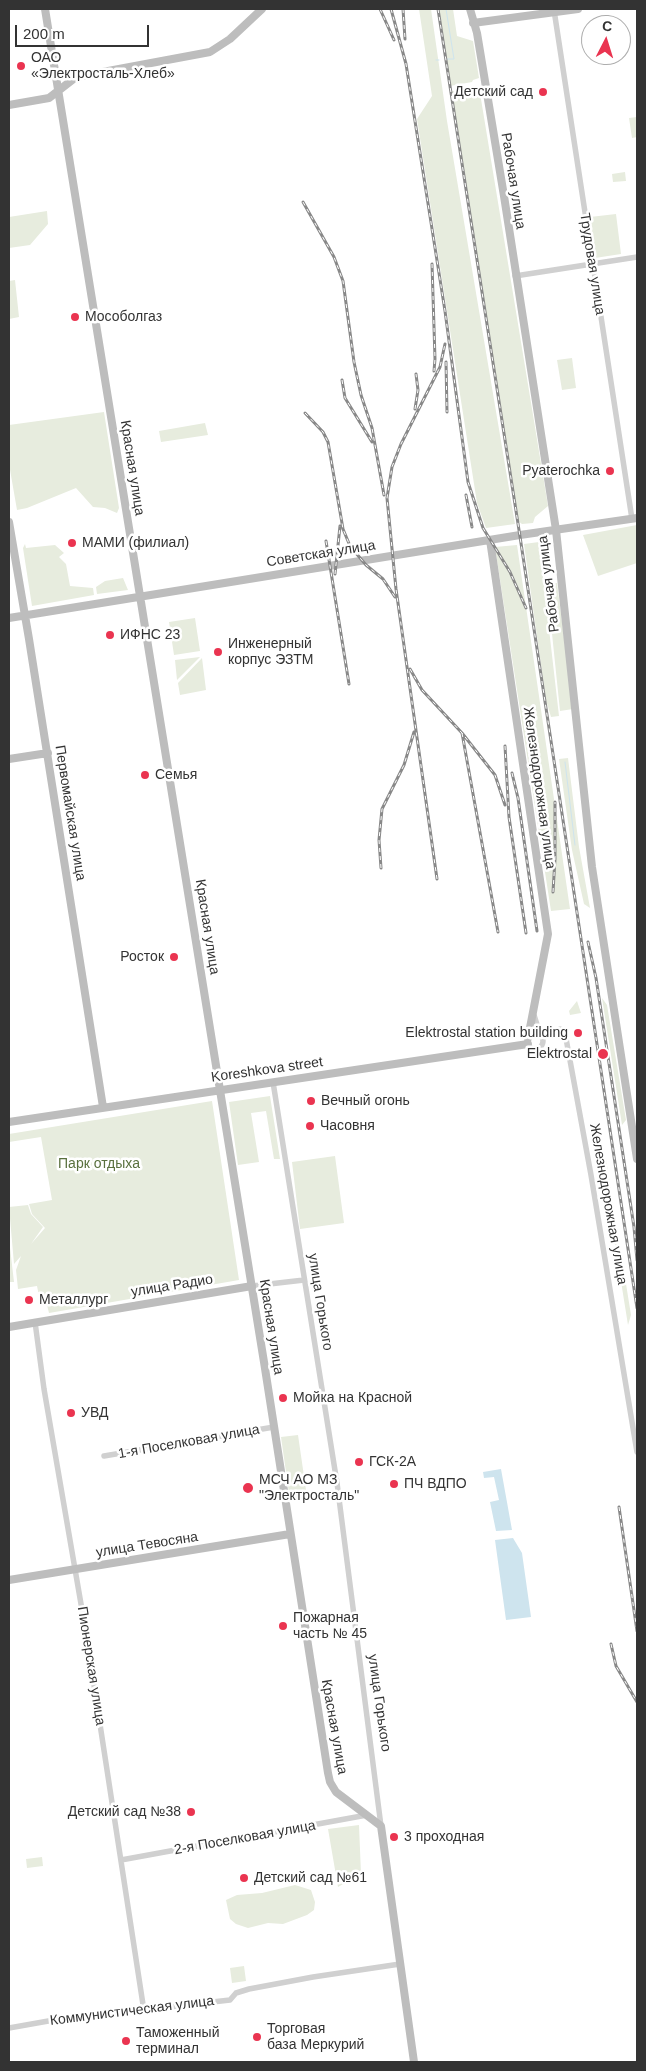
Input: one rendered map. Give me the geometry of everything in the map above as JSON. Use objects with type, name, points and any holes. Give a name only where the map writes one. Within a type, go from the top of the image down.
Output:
[{"type":"main road","name":"Красная улица","points":[[45,9],[252,1286],[330,1782],[336,1792],[381,1826]]},
{"type":"main road","points":[[54,71],[76,76],[210,52],[230,39],[262,9]]},
{"type":"main road","name":"Рабочая улица","points":[[470,9],[476,32],[556,530],[592,867],[634,1115],[637,1159]]},
{"type":"main road","points":[[473,23],[554,10],[578,9]]},
{"type":"main road","points":[[9,105],[46,99],[58,92],[76,76]]},
{"type":"main road","name":"Советская улица","points":[[9,618],[490,540],[635,519]]},
{"type":"main road","name":"Первомайская улица","points":[[9,522],[48,753],[103,1107]]},
{"type":"main road","name":"Железнодорожная улица","points":[[490,540],[548,934],[532,1010],[528,1041]]},
{"type":"main road","points":[[9,759],[48,753]]},
{"type":"main road","name":"Koreshkova street","points":[[9,1122],[273,1082],[297,1075],[528,1041]]},
{"type":"main road","name":"улица Радио","points":[[9,1327],[252,1286]]},
{"type":"main road","name":"улица Тевосяна","points":[[9,1580],[290,1534]]},
{"type":"main road","name":"улица Горького","points":[[381,1826],[414,2062]]},
{"type":"street","name":"Трудовая улица","points":[[554,10],[591,264],[635,519]]},
{"type":"street","points":[[515,276],[637,257]]},
{"type":"street","points":[[532,1010],[543,1042],[539,1047],[533,1048],[528,1041],[532,1034],[540,1035]]},
{"type":"street","name":"Железнодорожная улица","points":[[540,1035],[562,1029],[568,1049],[637,1452]]},
{"type":"street","name":"улица Горького","points":[[273,1082],[337,1483],[381,1826]]},
{"type":"street","points":[[252,1286],[304,1280]]},
{"type":"street","name":"Пионерская улица","points":[[35,1322],[44,1389],[76,1570],[144,2011]]},
{"type":"street","name":"1-я Поселковая улица","points":[[104,1456],[274,1427]]},
{"type":"street","name":"2-я Поселковая улица","points":[[121,1860],[368,1815]]},
{"type":"street","name":"Коммунистическая улица","points":[[9,2028],[54,2020],[230,2000],[236,1993],[249,1989],[322,1975],[400,1964]]},
{"type":"green space","points":[[419,9],[431,9],[447,121],[515,524],[486,528],[477,503],[417,119],[432,96]]},
{"type":"green space","points":[[439,9],[453,9],[457,36],[473,41],[479,78],[472,82],[450,86]]},
{"type":"green space","points":[[451,91],[480,93],[548,506],[535,517],[533,523],[522,524],[518,521]]},
{"type":"green space","points":[[637,117],[637,137],[632,138],[629,118]]},
{"type":"green space","points":[[625,172],[626,181],[613,182],[612,174]]},
{"type":"green space","points":[[47,211],[48,224],[30,245],[9,248],[9,217]]},
{"type":"green space","points":[[616,214],[621,254],[595,258],[590,217]]},
{"type":"green space","points":[[15,280],[19,317],[9,319],[9,281]]},
{"type":"green space","points":[[572,358],[576,388],[562,390],[557,360]]},
{"type":"green space","points":[[104,412],[119,508],[117,513],[105,508],[93,507],[76,488],[27,508],[17,510],[9,464],[9,425]]},
{"type":"green space","points":[[205,423],[208,435],[161,442],[159,431]]},
{"type":"green space","points":[[637,525],[637,563],[598,576],[583,535]]},
{"type":"green space","points":[[539,542],[559,716],[551,717],[546,700],[524,544]]},
{"type":"green space","points":[[25,544],[26,548],[55,545],[64,553],[59,557],[66,564],[70,586],[93,588],[94,595],[32,606],[23,548]]},
{"type":"green space","points":[[517,545],[570,909],[551,911],[495,547]]},
{"type":"green space","points":[[123,578],[128,590],[97,594],[96,587],[105,581]]},
{"type":"green space","points":[[557,583],[573,709],[560,711],[547,585]]},
{"type":"green space","points":[[195,618],[200,651],[174,655],[169,622]]},
{"type":"green space","points":[[200,657],[177,680],[175,660]]},
{"type":"green space","points":[[202,658],[206,690],[180,695],[178,683]]},
{"type":"green space","points":[[568,758],[579,847],[590,908],[584,904],[572,850],[559,759]]},
{"type":"green space","points":[[602,998],[607,1005],[626,1120],[622,1125]]},
{"type":"green space","points":[[577,1001],[581,1013],[570,1015],[569,1011]]},
{"type":"green space","points":[[270,1096],[280,1159],[274,1159],[266,1111],[251,1113],[259,1162],[238,1165],[229,1102]]},
{"type":"green space","name":"Парк отдыха","points":[[212,1101],[239,1280],[49,1313],[47,1305],[41,1306],[37,1286],[18,1289],[16,1270],[21,1256],[14,1264],[9,1207],[28,1205],[31,1214],[43,1227],[31,1244],[45,1228],[32,1214],[29,1204],[52,1200],[41,1137],[9,1142],[9,1134]]},
{"type":"green space","points":[[335,1156],[344,1223],[300,1229],[292,1162]]},
{"type":"green space","points":[[601,1157],[606,1159],[631,1315],[628,1325]]},
{"type":"green space","points":[[9,1239],[14,1282],[9,1282]]},
{"type":"green space","points":[[298,1435],[306,1490],[289,1493],[281,1437]]},
{"type":"green space","points":[[359,1825],[361,1874],[338,1887],[328,1829]]},
{"type":"green space","points":[[42,1857],[43,1866],[27,1868],[26,1859]]},
{"type":"green space","points":[[295,1885],[311,1890],[315,1902],[314,1910],[307,1915],[283,1924],[268,1923],[248,1928],[236,1924],[230,1919],[226,1900],[237,1895],[262,1893]]},
{"type":"green space","points":[[244,1966],[246,1981],[232,1983],[230,1968]]},
{"type":"water","points":[[501,1469],[512,1530],[496,1531],[490,1502],[499,1500],[494,1477],[484,1478],[483,1472]]},
{"type":"water","points":[[513,1538],[522,1553],[531,1617],[506,1620],[495,1540]]},
{"type":"waterway","points":[[446,9],[454,59],[446,59]]},
{"type":"waterway","points":[[565,762],[575,845]]},
{"type":"railway","points":[[380,9],[394,40]]},
{"type":"railway","points":[[391,9],[406,64],[445,311],[468,482],[483,528],[510,572],[526,608]]},
{"type":"railway","points":[[403,9],[405,39]]},
{"type":"railway","points":[[438,9],[637,1308]]},
{"type":"railway","points":[[303,202],[334,257],[343,281],[354,362],[361,395],[372,428],[384,495]]},
{"type":"railway","points":[[432,264],[434,371]]},
{"type":"railway","points":[[437,879],[396,589],[387,498],[392,467],[401,444],[440,367],[445,344]]},
{"type":"railway","points":[[446,362],[447,412]]},
{"type":"railway","points":[[415,409],[418,390],[416,374]]},
{"type":"railway","points":[[342,380],[345,398],[372,442]]},
{"type":"railway","points":[[305,413],[323,432],[328,442],[343,529],[350,546],[366,565],[383,579],[395,597]]},
{"type":"railway","points":[[466,495],[472,527]]},
{"type":"railway","points":[[335,574],[340,526]]},
{"type":"railway","points":[[326,541],[349,684]]},
{"type":"railway","points":[[410,669],[422,690],[462,733],[495,775],[505,805]]},
{"type":"railway","points":[[381,868],[379,840],[382,809],[404,765],[414,732]]},
{"type":"railway","points":[[462,733],[498,932]]},
{"type":"railway","points":[[505,746],[509,817],[526,933]]},
{"type":"railway","points":[[512,773],[518,798],[537,931]]},
{"type":"railway","points":[[553,892],[555,802]]},
{"type":"railway","points":[[588,942],[596,978],[634,1227],[637,1260]]},
{"type":"railway","points":[[619,1507],[637,1631]]},
{"type":"railway","points":[[611,1644],[616,1666],[637,1702]]},
{"type":"place","name":"ОАО «Электросталь-Хлеб»","points":[[21,66]]},
{"type":"place","name":"Детский сад","points":[[543,92]]},
{"type":"place","name":"Мособолгаз","points":[[75,317]]},
{"type":"place","name":"Pyaterochka","points":[[610,471]]},
{"type":"place","name":"МАМИ (филиал)","points":[[72,543]]},
{"type":"place","name":"ИФНС 23","points":[[110,635]]},
{"type":"place","name":"Инженерный корпус ЭЗТМ","points":[[218,652]]},
{"type":"place","name":"Семья","points":[[145,775]]},
{"type":"place","name":"Росток","points":[[174,957]]},
{"type":"place","name":"Elektrostal station building","points":[[578,1033]]},
{"type":"place","name":"Elektrostal","points":[[603,1054]]},
{"type":"place","name":"Вечный огонь","points":[[311,1101]]},
{"type":"place","name":"Часовня","points":[[310,1126]]},
{"type":"place","name":"Металлург","points":[[29,1300]]},
{"type":"place","name":"Мойка на Красной","points":[[283,1398]]},
{"type":"place","name":"УВД","points":[[71,1413]]},
{"type":"place","name":"ГСК-2А","points":[[359,1462]]},
{"type":"place","name":"ПЧ ВДПО","points":[[394,1484]]},
{"type":"place","name":"МСЧ АО МЗ \"Электросталь\"","points":[[248,1488]]},
{"type":"place","name":"Пожарная часть № 45","points":[[283,1626]]},
{"type":"place","name":"Детский сад №38","points":[[191,1812]]},
{"type":"place","name":"3 проходная","points":[[394,1837]]},
{"type":"place","name":"Детский сад №61","points":[[244,1878]]},
{"type":"place","name":"Торговая база Меркурий","points":[[257,2037]]},
{"type":"place","name":"Таможенный терминал","points":[[126,2041]]}]
